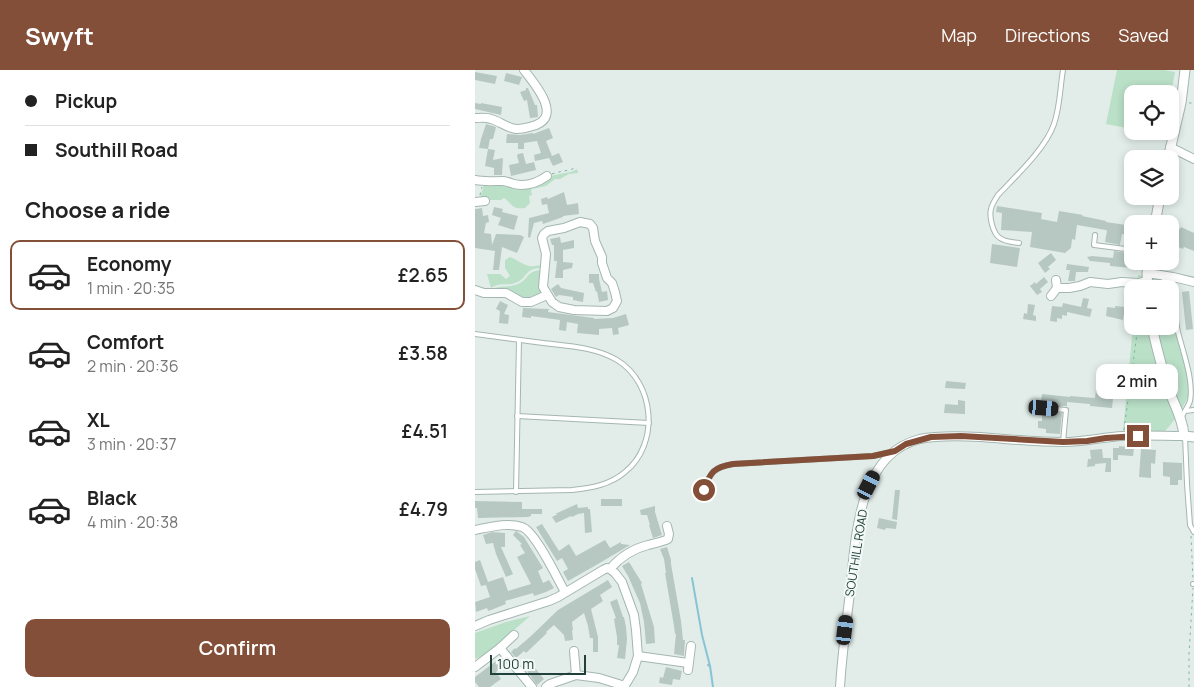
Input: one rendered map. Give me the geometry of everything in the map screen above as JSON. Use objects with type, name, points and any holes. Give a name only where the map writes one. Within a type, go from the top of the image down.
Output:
[{"type":"street","points":[[475,118],[490,118],[514,129],[521,129],[541,122],[547,115],[547,110],[539,90],[524,70]]},
{"type":"street","points":[[1170,150],[1181,103],[1185,70]]},
{"type":"street","points":[[1170,147],[1194,159]]},
{"type":"street","points":[[479,181],[507,181],[521,185],[531,184],[547,176]]},
{"type":"street","points":[[581,222],[590,224],[593,228],[595,241],[602,257],[607,278],[612,283],[615,292],[617,301],[613,308],[607,311],[574,310],[559,307],[547,295],[543,287],[546,262],[542,238],[544,234],[548,231],[581,222]]},
{"type":"street","points":[[1150,280],[1161,275],[1194,282]]},
{"type":"street","points":[[1051,296],[1056,284],[1069,288],[1090,282],[1108,284],[1124,282]]},
{"type":"street","points":[[475,290],[484,293],[506,293],[522,302],[531,302],[547,295]]},
{"type":"street","points":[[1154,335],[1158,356],[1169,390],[1183,415],[1184,428],[1188,437]]},
{"type":"street","name":"SOUTHILL ROAD","points":[[840,687],[842,656],[860,513],[869,485],[877,470],[895,451],[906,444],[931,437],[961,436],[1063,442],[1123,436],[1188,437]]},
{"type":"street","points":[[475,530],[499,525],[516,525],[524,528],[531,533],[537,542],[565,592]]},
{"type":"street","points":[[610,569],[617,560],[629,551],[668,539],[667,526]]},
{"type":"street","points":[[475,626],[549,601],[607,568],[615,572],[622,582],[635,623],[638,656],[633,672],[624,686],[599,678],[576,675],[546,687]]},
{"type":"street","points":[[475,667],[514,635]]},
{"type":"street","points":[[638,656],[688,667],[691,646]]},
{"type":"street","points":[[499,648],[532,687]]},
{"type":"street","points":[[574,651],[576,675]]},
{"type":"lane","points":[[1019,243],[1006,241],[997,236],[990,211],[998,195],[1043,146],[1050,134],[1056,116],[1063,70]]},
{"type":"lane","points":[[1095,235],[1094,245],[1124,249]]},
{"type":"lane","points":[[1161,275],[1165,280]]},
{"type":"lane","points":[[475,334],[577,347],[607,355],[619,361],[637,380],[647,399],[649,423],[648,434],[640,453],[627,471],[601,485],[587,488],[516,492],[475,492]]},
{"type":"lane","points":[[1179,334],[1191,387],[1190,399],[1183,415]]},
{"type":"lane","points":[[516,492],[519,340]]},
{"type":"lane","points":[[1044,408],[1066,410],[1063,442]]},
{"type":"lane","points":[[1183,415],[1194,410]]},
{"type":"lane","points":[[517,416],[649,423]]},
{"type":"lane","points":[[1188,437],[1187,484],[1190,525],[1193,530]]},
{"type":"lane","points":[[704,490],[708,477],[722,465],[873,456],[895,451]]},
{"type":"lane","points":[[873,456],[881,466]]},
{"type":"path","points":[[547,176],[559,171],[575,168]]},
{"type":"path","points":[[479,181],[479,202]]},
{"type":"path","points":[[1123,436],[1137,335]]},
{"type":"path","points":[[1189,687],[1189,654],[1194,584],[1193,530]]},
{"type":"green space","points":[[1117,70],[1164,70],[1175,72],[1173,85],[1124,85],[1124,127],[1106,124]]},
{"type":"green space","points":[[577,169],[578,173],[569,174],[560,179],[555,179],[546,186],[532,189],[532,195],[529,196],[530,203],[525,208],[514,207],[504,198],[501,200],[482,200],[480,198],[484,185],[541,182],[554,175]]},
{"type":"green space","points":[[510,257],[528,266],[543,266],[543,268],[532,269],[515,283],[498,285],[491,288],[487,274],[500,274],[506,279],[510,276],[505,268],[505,260]]},
{"type":"green space","points":[[540,270],[539,283],[542,294],[530,297],[527,300],[523,300],[508,292],[492,289],[517,285],[530,273]]},
{"type":"green space","points":[[1138,275],[1171,280],[1138,280]]},
{"type":"green space","points":[[1132,335],[1176,335],[1189,383],[1188,397],[1184,405],[1164,432],[1123,431]]},
{"type":"green space","points":[[530,616],[496,646],[475,659],[475,633]]},
{"type":"building","points":[[475,72],[497,76],[495,84],[475,80]]},
{"type":"building","points":[[506,73],[522,77],[519,85],[504,81]]},
{"type":"building","points":[[528,88],[535,105],[537,105],[538,117],[530,118],[527,100],[524,101],[520,92],[526,90]]},
{"type":"building","points":[[475,103],[502,107],[501,115],[475,109]]},
{"type":"building","points":[[486,124],[496,127],[493,139],[490,139],[488,149],[479,148]]},
{"type":"building","points":[[549,128],[553,138],[546,141],[552,156],[559,153],[563,162],[553,166],[549,158],[535,161],[534,155],[541,153],[537,141],[524,143],[524,149],[518,149],[518,143],[506,143],[507,134],[533,134]]},
{"type":"building","points":[[488,149],[495,150],[493,160],[503,158],[502,175],[494,175],[494,168],[485,166]]},
{"type":"building","points":[[523,153],[526,164],[534,162],[536,170],[511,176],[509,165],[519,163],[517,156]]},
{"type":"building","points":[[564,192],[567,205],[578,203],[579,214],[563,216],[543,224],[542,221],[534,223],[530,238],[528,237],[529,218],[549,213],[547,204],[542,205],[541,199],[547,197],[548,199]]},
{"type":"building","points":[[997,206],[1042,213],[1041,219],[1057,222],[1059,211],[1083,215],[1106,222],[1124,225],[1124,234],[1122,234],[1120,245],[1105,242],[1106,230],[1077,225],[1075,240],[1072,239],[1071,248],[1065,253],[1030,247],[1032,232],[1001,230],[1002,213],[996,212]]},
{"type":"building","points":[[494,207],[503,209],[502,212],[518,216],[514,230],[498,225],[501,218],[492,215]]},
{"type":"building","points":[[482,208],[483,216],[488,215],[489,222],[486,223],[484,233],[491,234],[492,245],[496,234],[520,235],[524,237],[517,253],[502,247],[499,270],[493,270],[495,251],[475,248],[475,209]]},
{"type":"building","points":[[1181,227],[1194,233],[1194,251],[1184,247],[1183,249],[1179,247],[1179,230]]},
{"type":"building","points":[[560,237],[561,243],[574,240],[574,248],[563,250],[563,262],[573,263],[572,268],[563,270],[563,278],[555,278],[557,261],[554,261],[554,245],[552,245],[550,239]]},
{"type":"building","points":[[992,244],[1020,248],[1017,267],[990,263]]},
{"type":"building","points":[[1114,251],[1124,253],[1124,267],[1110,266],[1110,263],[1090,261],[1087,257],[1092,256],[1113,258]]},
{"type":"building","points":[[1051,253],[1056,260],[1048,267],[1050,269],[1045,273],[1038,263]]},
{"type":"building","points":[[1067,264],[1089,267],[1088,272],[1076,272],[1075,281],[1068,281],[1070,270],[1066,270]]},
{"type":"building","points":[[589,274],[599,274],[602,292],[607,291],[608,300],[599,302],[593,283],[589,283]]},
{"type":"building","points":[[1044,277],[1048,282],[1040,289],[1042,292],[1037,295],[1030,286],[1035,282],[1036,284]]},
{"type":"building","points":[[558,284],[561,288],[584,293],[583,302],[573,300],[573,297],[559,295],[556,297],[551,289]]},
{"type":"building","points":[[1189,291],[1193,329],[1186,330],[1182,292]]},
{"type":"building","points":[[1083,298],[1089,299],[1087,308],[1092,309],[1090,317],[1067,312],[1067,316],[1062,315],[1062,319],[1057,318],[1057,322],[1050,321],[1052,306],[1062,307],[1063,303],[1081,307]]},
{"type":"building","points":[[500,301],[508,305],[504,314],[509,315],[508,324],[499,323],[500,311],[496,309]]},
{"type":"building","points":[[1028,304],[1035,305],[1033,315],[1036,316],[1036,321],[1023,319],[1024,313],[1027,314]]},
{"type":"building","points":[[1115,306],[1124,307],[1123,320],[1106,316],[1107,307],[1115,308]]},
{"type":"building","points":[[523,308],[549,309],[548,312],[594,319],[613,318],[626,314],[629,325],[618,328],[619,334],[613,335],[612,328],[599,329],[599,335],[577,333],[578,324],[567,322],[566,331],[559,330],[560,320],[531,316],[531,318],[522,317]]},
{"type":"building","points":[[946,381],[966,383],[965,389],[945,388]]},
{"type":"building","points":[[1096,389],[1110,389],[1110,399],[1113,399],[1112,408],[1067,402],[1067,406],[1042,405],[1041,402],[1042,394],[1095,398]]},
{"type":"building","points":[[958,400],[965,401],[965,414],[944,413],[945,404],[958,405]]},
{"type":"building","points":[[1042,411],[1062,413],[1060,434],[1046,433],[1046,429],[1038,428],[1038,421],[1042,421]]},
{"type":"building","points":[[1119,446],[1134,448],[1133,456],[1118,455],[1118,460],[1113,460],[1113,448],[1119,448]]},
{"type":"building","points":[[1102,449],[1103,458],[1111,458],[1111,472],[1105,472],[1106,463],[1087,467],[1088,459],[1091,459],[1090,450]]},
{"type":"building","points":[[1141,449],[1156,450],[1155,464],[1151,463],[1151,478],[1139,477]]},
{"type":"building","points":[[1163,462],[1182,463],[1182,480],[1178,480],[1178,485],[1170,485],[1170,477],[1163,476]]},
{"type":"building","points":[[895,490],[900,490],[897,520],[892,519]]},
{"type":"building","points":[[601,499],[622,499],[622,506],[601,506]]},
{"type":"building","points":[[475,501],[522,502],[522,509],[542,509],[542,514],[531,514],[528,517],[478,518]]},
{"type":"building","points":[[577,504],[578,508],[588,507],[590,509],[592,532],[585,533],[584,513],[571,516],[556,523],[552,517]]},
{"type":"building","points":[[655,506],[662,535],[653,538],[647,515],[641,515],[640,510]]},
{"type":"building","points":[[879,518],[897,522],[896,529],[886,528],[885,530],[877,528]]},
{"type":"building","points":[[542,524],[559,551],[569,544],[576,556],[605,540],[610,548],[621,542],[621,544],[630,545],[568,581],[563,572],[568,569],[562,558],[557,561],[536,527]]},
{"type":"building","points":[[516,531],[524,537],[543,568],[538,571],[543,583],[549,580],[554,588],[534,596],[533,593],[505,601],[506,604],[488,611],[487,608],[476,612],[475,602],[490,597],[486,585],[481,586],[475,569],[475,562],[480,560],[488,582],[503,577],[508,591],[531,584],[517,557],[525,553],[520,545],[522,544],[513,535]]},
{"type":"building","points":[[492,532],[505,533],[505,547],[501,547],[513,574],[506,577],[493,543],[486,544],[483,535]]},
{"type":"building","points":[[667,547],[671,560],[683,640],[685,640],[684,656],[674,654],[676,634],[664,559],[660,549]]},
{"type":"building","points":[[629,562],[642,583],[654,627],[655,643],[646,644],[640,603],[622,566]]},
{"type":"building","points":[[608,580],[612,587],[600,595],[603,601],[591,609],[598,637],[598,652],[593,652],[593,638],[590,638],[584,613],[572,622],[573,640],[565,641],[564,635],[554,625],[526,653],[524,651],[516,658],[511,652],[558,610]]},
{"type":"building","points":[[617,599],[626,627],[625,659],[617,658],[619,645],[617,645],[614,619],[616,618],[610,602]]},
{"type":"building","points":[[496,661],[501,668],[496,672],[501,679],[490,687],[479,687],[475,682],[475,677]]},
{"type":"building","points":[[531,663],[544,679],[537,685],[525,668]]},
{"type":"building","points":[[666,667],[682,671],[680,680],[673,679],[672,685],[659,683],[660,677],[663,678]]},
{"type":"waterway","points":[[692,578],[702,635],[710,666],[708,665]]},
{"type":"waterway","points":[[710,666],[713,687]]},
{"type":"route","points":[[704,490],[708,477],[722,465],[873,456],[895,451],[906,444],[931,437],[961,436],[1063,442],[1138,436]]}]
